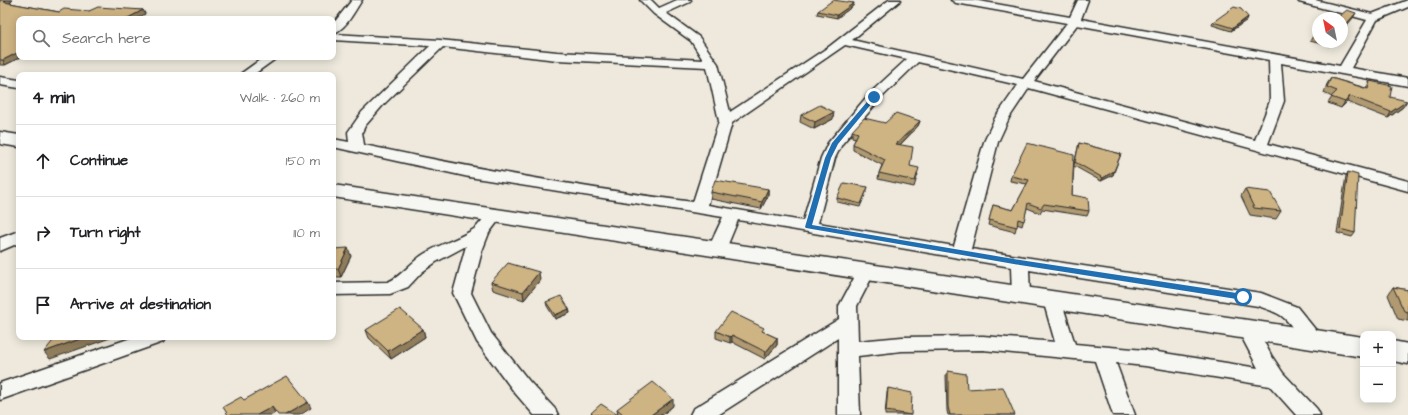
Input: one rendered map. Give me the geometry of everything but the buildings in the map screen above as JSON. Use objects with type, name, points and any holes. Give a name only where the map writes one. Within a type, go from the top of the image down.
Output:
[{"type":"street","points":[[336,27],[357,0]]},
{"type":"street","points":[[645,0],[658,12],[695,39],[712,64],[726,121],[699,208]]},
{"type":"street","points":[[658,12],[686,0]]},
{"type":"street","points":[[726,121],[843,41],[896,0]]},
{"type":"street","points":[[956,0],[1274,59],[1408,82]]},
{"type":"street","points":[[961,253],[991,142],[1002,118],[1074,22],[1083,0]]},
{"type":"street","points":[[1303,0],[1373,18]]},
{"type":"street","points":[[1343,71],[1373,18],[1408,3]]},
{"type":"street","points":[[336,37],[440,43],[558,56],[712,64]]},
{"type":"street","points":[[843,41],[1026,84],[1260,145],[1408,186]]},
{"type":"street","points":[[357,148],[355,131],[362,121],[379,101],[440,43]]},
{"type":"street","points":[[809,227],[828,158],[835,143],[874,97],[915,58]]},
{"type":"street","points":[[1260,145],[1277,101],[1274,59]]},
{"type":"street","points":[[250,72],[268,60]]},
{"type":"street","points":[[0,81],[16,84]]},
{"type":"street","points":[[0,138],[16,141]]},
{"type":"street","points":[[336,144],[469,172],[639,200],[699,208],[961,253],[1260,300],[1290,312],[1313,340]]},
{"type":"street","points":[[336,191],[488,224],[717,249],[1360,347]]},
{"type":"street","points":[[717,249],[733,214]]},
{"type":"street","points":[[336,289],[390,288],[402,283],[416,268],[430,258],[488,224]]},
{"type":"street","points":[[488,224],[473,251],[462,293],[484,337],[522,387],[547,415]]},
{"type":"street","points":[[0,245],[12,236]]},
{"type":"street","points":[[1020,262],[1021,296]]},
{"type":"street","points":[[850,415],[848,407],[848,306],[866,271]]},
{"type":"street","points":[[1052,300],[1068,351]]},
{"type":"street","points":[[701,415],[848,322]]},
{"type":"street","points":[[1248,330],[1263,360],[1276,379],[1309,415]]},
{"type":"street","points":[[0,392],[147,340]]},
{"type":"street","points":[[848,349],[902,344],[983,343],[1145,358],[1276,379]]},
{"type":"street","points":[[1396,352],[1408,354]]},
{"type":"street","points":[[1103,355],[1124,415]]},
{"type":"route","points":[[874,97],[835,143],[828,158],[809,227],[961,253],[1243,297]]}]
